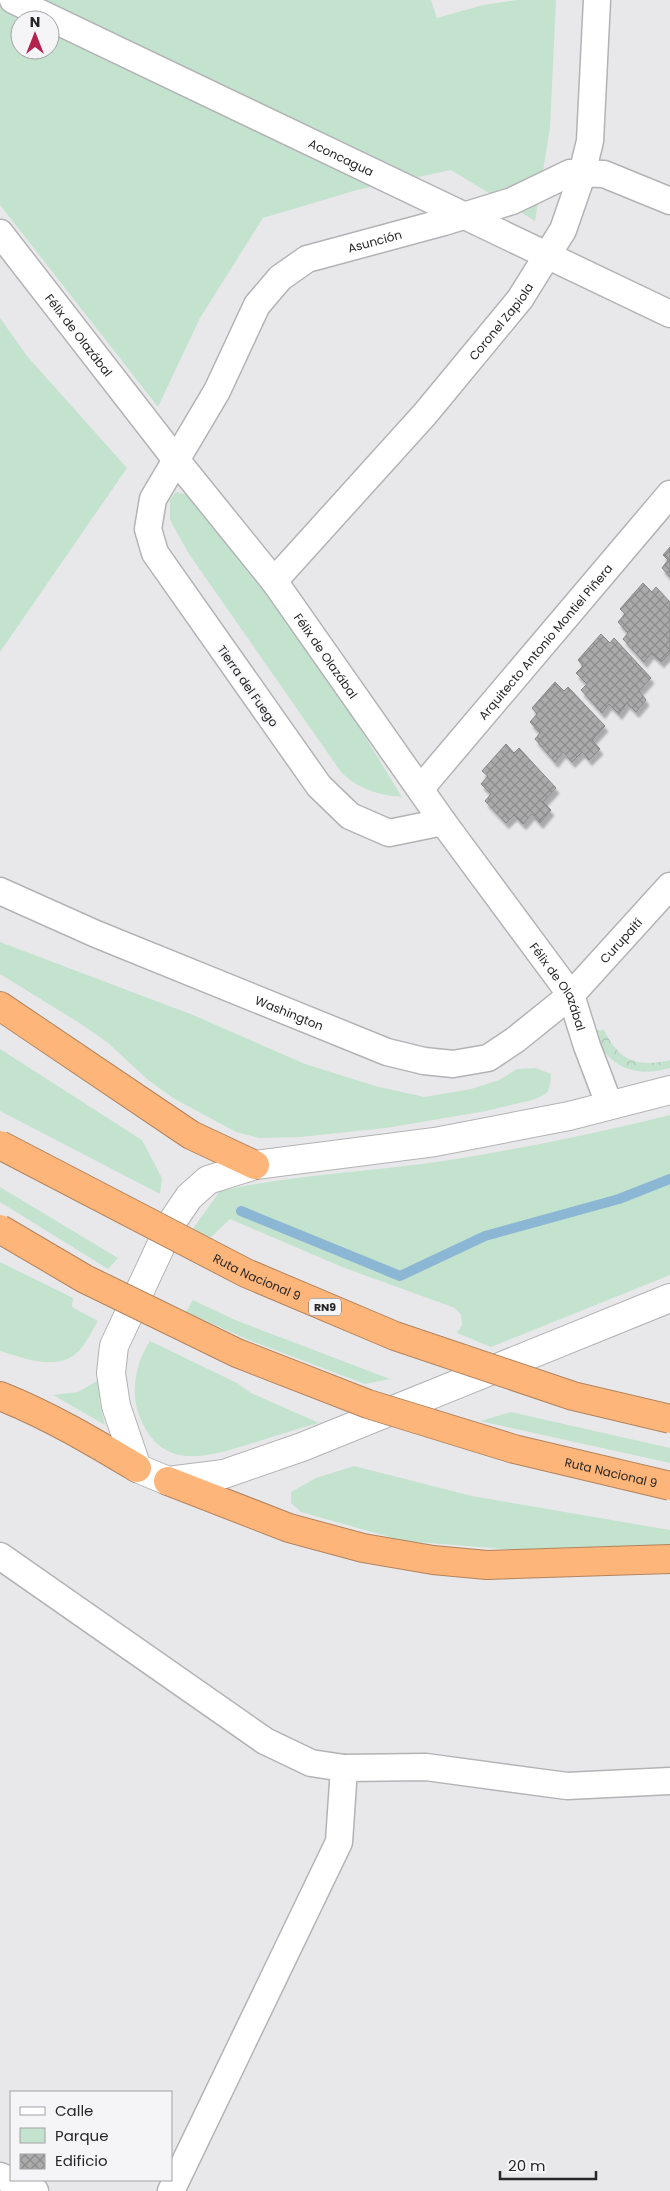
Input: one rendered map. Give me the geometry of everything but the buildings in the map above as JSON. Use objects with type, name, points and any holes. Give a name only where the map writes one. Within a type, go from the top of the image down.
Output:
[{"type":"highway","points":[[0,1006],[191,1135],[255,1165]]},
{"type":"highway","name":"Ruta Nacional 9","points":[[0,1145],[246,1273],[395,1336],[573,1396],[670,1419]]},
{"type":"highway","name":"Ruta Nacional 9","points":[[0,1229],[85,1279],[237,1353],[368,1404],[514,1449],[670,1486]]},
{"type":"highway","points":[[0,1396],[27,1407],[85,1437],[136,1468]]},
{"type":"highway","points":[[168,1482],[290,1528],[364,1548],[433,1560],[487,1565],[670,1559]]},
{"type":"main road","points":[[670,1090],[609,1104],[569,1116],[435,1142],[255,1165],[208,1180],[189,1197],[172,1222],[114,1346],[111,1373],[116,1406],[136,1468],[168,1482],[224,1474],[302,1447],[670,1298]]},
{"type":"street","name":"Aconcagua","points":[[13,0],[547,257],[670,314]]},
{"type":"street","name":"Coronel Zapiola","points":[[274,581],[425,414],[520,299],[563,230],[582,173],[590,141],[597,0]]},
{"type":"street","name":"Asunción","points":[[177,461],[217,391],[257,305],[280,278],[308,259],[512,201],[570,173],[604,174],[670,201]]},
{"type":"street","name":"Félix de Olazábal","points":[[0,233],[177,461],[274,581],[421,788],[443,822],[572,995],[587,1046],[609,1104]]},
{"type":"street","name":"Tierra del Fuego","points":[[177,461],[153,499],[148,529],[155,553],[319,786],[350,816],[389,833],[443,822]]},
{"type":"street","name":"Arquitecto Antonio Montiel Piñera","points":[[421,788],[670,494]]},
{"type":"street","name":"Curupaití","points":[[572,995],[670,886]]},
{"type":"street","name":"Washington","points":[[0,891],[96,934],[387,1052],[424,1061],[453,1064],[488,1058],[516,1040],[572,995]]},
{"type":"street","points":[[0,1556],[265,1741],[311,1763],[344,1768],[426,1767],[567,1786],[670,1781]]},
{"type":"street","points":[[171,2191],[339,1842],[344,1768]]},
{"type":"street","points":[[12,2181],[35,2191]]},
{"type":"green space","points":[[0,0],[431,0],[437,18],[483,5],[517,0],[556,0],[550,128],[535,221],[451,170],[357,190],[263,218],[200,318],[158,407],[0,205]]},
{"type":"green space","points":[[0,318],[27,356],[127,468],[0,652]]},
{"type":"green space","points":[[176,492],[185,494],[225,537],[323,668],[402,797],[385,795],[361,787],[341,772],[189,554],[170,520],[170,500]]},
{"type":"green space","points":[[0,942],[193,1015],[305,1064],[379,1087],[425,1097],[471,1089],[499,1080],[517,1069],[536,1068],[551,1074],[549,1089],[542,1096],[532,1100],[486,1111],[386,1128],[300,1137],[259,1138],[236,1132],[173,1098],[148,1080],[107,1042],[0,974]]},
{"type":"green space","points":[[604,1030],[616,1049],[630,1060],[648,1063],[670,1060],[670,1068],[644,1072],[632,1070],[613,1061],[605,1053],[591,1031]]},
{"type":"green space","points":[[0,1049],[142,1140],[162,1178],[160,1194],[0,1111]]},
{"type":"green space","points":[[670,1115],[670,1275],[491,1347],[457,1333],[462,1325],[461,1315],[455,1308],[342,1267],[230,1219],[211,1237],[192,1230],[220,1191],[277,1181],[421,1164],[478,1155],[560,1140]]},
{"type":"green space","points":[[0,1187],[118,1258],[108,1269],[0,1202]]},
{"type":"green space","points":[[0,1262],[73,1298],[72,1307],[98,1321],[77,1353],[64,1360],[46,1362],[27,1359],[0,1351]]},
{"type":"green space","points":[[193,1300],[235,1320],[390,1379],[365,1384],[249,1340],[186,1312]]},
{"type":"green space","points":[[150,1341],[237,1383],[251,1393],[319,1423],[219,1453],[187,1456],[173,1453],[160,1446],[148,1433],[136,1406],[135,1387],[138,1367]]},
{"type":"green space","points":[[102,1378],[102,1392],[99,1400],[105,1425],[53,1395],[78,1392]]},
{"type":"green space","points":[[511,1412],[670,1448],[670,1463],[480,1421]]},
{"type":"green space","points":[[354,1466],[472,1496],[670,1530],[670,1546],[553,1553],[404,1541],[301,1512],[291,1503],[291,1492],[316,1478]]},
{"type":"waterway","points":[[241,1211],[400,1276],[485,1236],[619,1199],[670,1179]]}]
